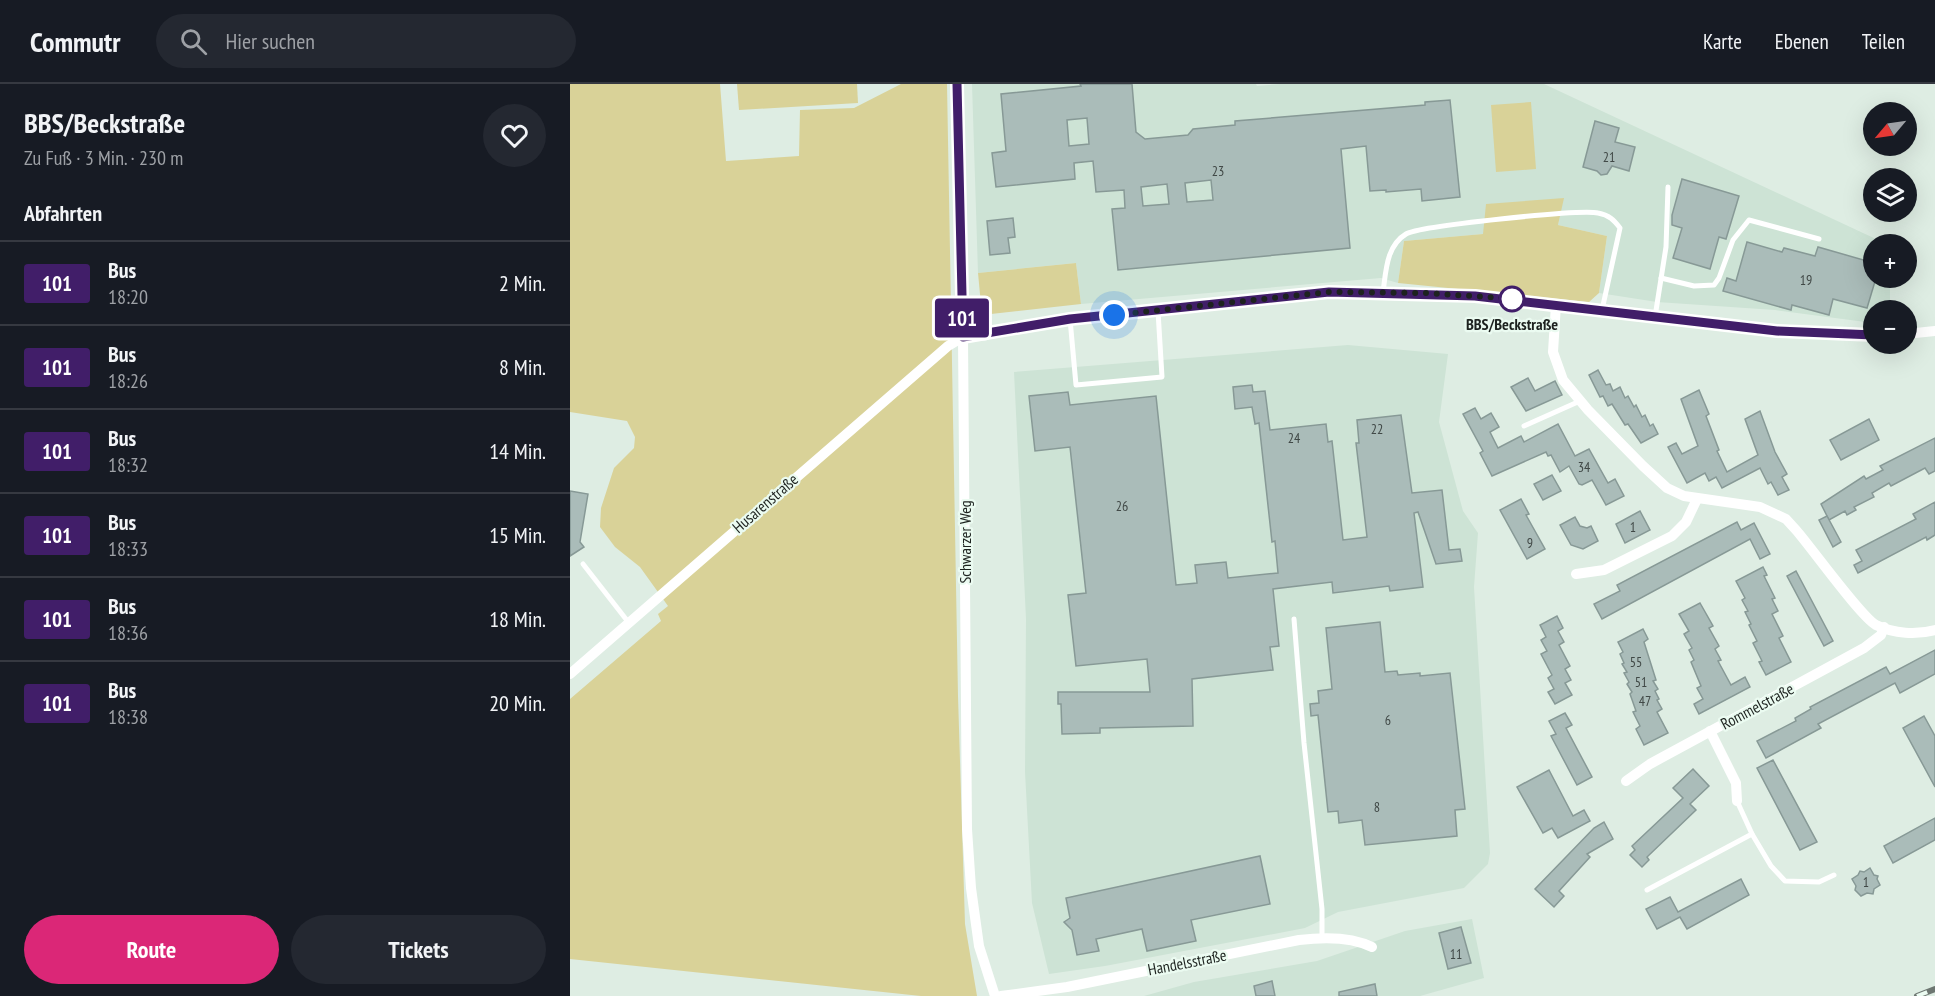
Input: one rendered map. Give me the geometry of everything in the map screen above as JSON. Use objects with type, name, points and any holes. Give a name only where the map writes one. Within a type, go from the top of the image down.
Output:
[{"type":"street","name":"Schwarzer Weg","points":[[957,84],[963,337],[966,829],[979,946],[995,996]]},
{"type":"street","points":[[963,337],[1070,319],[1329,292],[1475,296],[1777,331],[1863,335]]},
{"type":"street","points":[[1556,304],[1553,352],[1563,380],[1580,401],[1667,488],[1697,500],[1760,507],[1786,519],[1875,624],[1918,633],[1935,630]]},
{"type":"street","points":[[1917,333],[1935,331]]},
{"type":"street","name":"Husarenstraße","points":[[570,674],[823,452],[948,346],[963,337]]},
{"type":"street","points":[[1576,574],[1604,570],[1672,536],[1686,522],[1697,500]]},
{"type":"street","name":"Rommelstraße","points":[[1626,781],[1650,764],[1864,648],[1881,635],[1884,627]]},
{"type":"street","points":[[1710,731],[1736,783],[1737,801]]},
{"type":"street","name":"Handelsstraße","points":[[1001,996],[1067,987],[1299,940],[1361,941],[1372,946]]},
{"type":"lane","points":[[1655,317],[1666,247],[1668,187]]},
{"type":"lane","points":[[1383,292],[1387,262],[1395,244],[1407,233],[1462,224],[1597,212],[1613,218],[1620,228],[1602,310]]},
{"type":"lane","points":[[1661,278],[1694,286],[1714,285],[1719,278],[1732,240],[1749,220],[1819,239]]},
{"type":"lane","points":[[1070,319],[1076,385],[1162,377],[1158,311]]},
{"type":"lane","points":[[1524,426],[1580,401]]},
{"type":"lane","points":[[583,564],[629,623]]},
{"type":"lane","points":[[1294,619],[1304,743],[1322,909],[1322,939]]},
{"type":"lane","points":[[1737,801],[1752,834],[1771,866],[1785,881],[1819,882],[1834,875]]},
{"type":"lane","points":[[1647,890],[1752,834]]},
{"type":"shaded area","points":[[570,84],[720,84],[726,161],[799,156],[800,110],[854,108],[901,84],[947,84],[958,696],[965,924],[977,996],[921,996],[570,959],[570,699],[661,621],[658,614],[668,606],[640,567],[615,547],[600,527],[601,508],[614,468],[634,448],[635,437],[627,421],[570,412]]},
{"type":"shaded area","points":[[737,84],[857,84],[858,103],[739,110]]},
{"type":"shaded area","points":[[972,84],[1256,84],[1257,86],[1280,84],[1544,84],[1865,234],[1863,234],[1863,288],[1890,288],[1890,300],[1863,300],[1863,322],[1775,310],[1657,302],[1599,293],[1607,236],[1558,225],[1563,198],[1483,234],[1404,241],[1398,283],[1381,278],[1081,304],[1076,263],[978,273]]},
{"type":"shaded area","points":[[1531,102],[1536,169],[1496,172],[1491,105]]},
{"type":"shaded area","points":[[1564,198],[1558,225],[1607,236],[1599,293],[1589,302],[1398,283],[1404,241],[1483,234],[1486,204]]},
{"type":"shaded area","points":[[1076,263],[1081,304],[982,315],[978,273]]},
{"type":"shaded area","points":[[1348,345],[1448,354],[1439,422],[1463,511],[1478,533],[1474,587],[1490,853],[1488,864],[1464,888],[1338,912],[1305,928],[1105,966],[1049,974],[1032,903],[1025,772],[1026,619],[1014,372]]},
{"type":"shaded area","points":[[1472,919],[1484,978],[1420,996],[1144,996],[1194,982],[1317,961],[1405,931]]},
{"type":"building","points":[[1080,84],[1132,84],[1136,132],[1145,139],[1188,135],[1193,129],[1235,125],[1235,121],[1425,105],[1425,102],[1450,100],[1460,197],[1422,201],[1421,189],[1370,191],[1366,146],[1341,149],[1350,248],[1118,270],[1112,209],[1125,208],[1124,190],[1096,192],[1093,161],[1074,163],[1075,179],[996,187],[992,153],[1006,151],[1001,94],[1081,86]],"holes":[[[1087,118],[1089,144],[1069,146],[1067,120]],[[1211,180],[1213,200],[1187,202],[1185,183]],[[1167,184],[1169,204],[1143,206],[1141,187]]]},
{"type":"building","points":[[1595,121],[1619,128],[1615,142],[1635,147],[1629,171],[1612,166],[1607,174],[1601,175],[1597,171],[1583,167]]},
{"type":"building","points":[[1682,179],[1739,196],[1726,239],[1719,237],[1710,269],[1673,258],[1682,228],[1672,225],[1672,215]]},
{"type":"building","points":[[1013,218],[1015,237],[1008,238],[1010,253],[990,255],[987,221]]},
{"type":"building","points":[[1747,242],[1782,252],[1784,248],[1815,256],[1818,247],[1863,260],[1863,288],[1873,288],[1869,300],[1863,300],[1863,307],[1833,299],[1829,315],[1792,305],[1791,310],[1723,291],[1727,278],[1736,281]]},
{"type":"building","points":[[1598,370],[1606,385],[1610,384],[1613,391],[1620,387],[1625,398],[1628,396],[1642,417],[1645,415],[1650,426],[1653,424],[1658,434],[1641,443],[1628,424],[1625,425],[1612,404],[1608,406],[1603,396],[1600,397],[1589,375]]},
{"type":"building","points":[[1528,378],[1535,391],[1555,381],[1562,395],[1526,411],[1511,387]]},
{"type":"building","points":[[1252,385],[1253,392],[1265,391],[1270,430],[1326,424],[1328,442],[1332,441],[1343,540],[1367,537],[1356,443],[1359,443],[1357,420],[1401,415],[1412,493],[1442,490],[1449,550],[1460,549],[1462,561],[1436,564],[1418,512],[1414,513],[1423,587],[1390,591],[1389,586],[1333,593],[1332,582],[1273,589],[1279,646],[1270,647],[1273,670],[1192,679],[1193,726],[1100,728],[1100,733],[1062,734],[1061,704],[1058,704],[1058,692],[1150,692],[1147,659],[1076,666],[1068,595],[1086,593],[1070,447],[1035,451],[1029,396],[1068,392],[1070,405],[1156,396],[1176,585],[1197,583],[1195,565],[1226,562],[1228,578],[1278,573],[1275,541],[1272,542],[1259,423],[1255,424],[1252,407],[1235,409],[1233,387]]},
{"type":"building","points":[[1699,390],[1709,414],[1706,416],[1719,450],[1717,451],[1727,472],[1758,455],[1745,419],[1760,411],[1775,452],[1787,474],[1782,477],[1789,490],[1778,495],[1771,482],[1768,484],[1760,468],[1722,488],[1716,477],[1709,481],[1705,473],[1687,483],[1668,447],[1676,443],[1682,454],[1698,446],[1681,399]]},
{"type":"building","points":[[1475,408],[1481,419],[1491,413],[1499,427],[1490,432],[1498,448],[1521,436],[1524,442],[1558,424],[1575,456],[1589,449],[1608,483],[1615,479],[1624,496],[1606,505],[1592,480],[1582,485],[1579,484],[1569,466],[1560,472],[1551,455],[1548,456],[1546,452],[1492,476],[1480,453],[1483,451],[1463,414]]},
{"type":"building","points":[[1869,419],[1879,440],[1841,460],[1830,440]]},
{"type":"building","points":[[1935,438],[1935,471],[1929,474],[1925,468],[1891,486],[1889,483],[1872,493],[1874,497],[1854,507],[1856,510],[1847,515],[1845,511],[1829,520],[1821,504],[1864,476],[1866,479],[1883,470],[1880,466]]},
{"type":"building","points":[[1552,475],[1561,491],[1543,500],[1534,484]]},
{"type":"building","points":[[570,491],[588,494],[580,542],[584,547],[570,556]]},
{"type":"building","points":[[1521,499],[1529,514],[1526,515],[1545,549],[1527,559],[1500,510]]},
{"type":"building","points":[[1935,502],[1935,535],[1927,540],[1926,537],[1858,573],[1854,565],[1862,561],[1856,550],[1916,519],[1913,514]]},
{"type":"building","points":[[1640,511],[1650,530],[1625,543],[1616,524]]},
{"type":"building","points":[[1827,516],[1841,542],[1833,547],[1819,520]]},
{"type":"building","points":[[1575,517],[1580,526],[1587,528],[1591,526],[1598,541],[1583,549],[1571,545],[1560,525]]},
{"type":"building","points":[[1737,522],[1741,530],[1754,523],[1770,554],[1760,559],[1750,539],[1602,619],[1594,604],[1620,591],[1617,585]]},
{"type":"building","points":[[1763,567],[1767,575],[1764,576],[1775,598],[1772,599],[1778,611],[1772,614],[1783,636],[1779,638],[1791,662],[1766,675],[1753,643],[1757,641],[1745,612],[1748,611],[1742,600],[1745,598],[1736,581]]},
{"type":"building","points":[[1796,571],[1833,641],[1824,646],[1787,576]]},
{"type":"building","points":[[1700,603],[1713,626],[1709,628],[1719,646],[1715,649],[1721,660],[1718,661],[1731,685],[1745,677],[1750,687],[1699,714],[1694,704],[1703,699],[1697,688],[1701,686],[1691,662],[1694,660],[1689,650],[1692,648],[1684,634],[1689,631],[1679,614]]},
{"type":"building","points":[[1557,616],[1563,628],[1558,631],[1564,642],[1559,645],[1570,666],[1565,669],[1571,680],[1565,683],[1572,695],[1555,704],[1548,692],[1554,689],[1548,678],[1552,675],[1541,654],[1547,651],[1541,640],[1546,637],[1540,625]]},
{"type":"building","points":[[1380,622],[1385,672],[1397,671],[1398,675],[1420,673],[1420,676],[1450,673],[1465,809],[1455,810],[1457,836],[1365,845],[1362,820],[1339,823],[1338,811],[1328,812],[1318,715],[1311,716],[1310,704],[1319,703],[1318,691],[1332,689],[1326,628]]},
{"type":"building","points":[[1643,629],[1648,639],[1644,642],[1656,680],[1653,681],[1658,689],[1655,691],[1659,699],[1657,700],[1662,709],[1657,712],[1668,733],[1644,745],[1636,729],[1640,726],[1633,712],[1636,711],[1630,694],[1632,692],[1627,684],[1629,682],[1624,673],[1627,672],[1620,654],[1623,652],[1618,642]]},
{"type":"building","points":[[1935,650],[1935,674],[1900,693],[1895,683],[1818,724],[1821,728],[1766,758],[1757,741],[1796,721],[1795,718],[1811,709],[1810,707],[1886,667],[1890,674]]},
{"type":"building","points":[[1565,713],[1572,725],[1566,728],[1592,777],[1577,785],[1551,736],[1556,734],[1549,721]]},
{"type":"building","points":[[1924,716],[1935,736],[1935,787],[1903,728]]},
{"type":"building","points":[[1773,760],[1817,842],[1800,850],[1757,768]]},
{"type":"building","points":[[1693,769],[1709,786],[1690,804],[1696,810],[1647,857],[1649,860],[1642,867],[1630,855],[1635,850],[1632,846],[1683,798],[1673,788]]},
{"type":"building","points":[[1549,770],[1573,816],[1584,810],[1590,821],[1558,838],[1552,828],[1543,833],[1517,787]]},
{"type":"building","points":[[1935,818],[1935,840],[1893,863],[1884,846]]},
{"type":"building","points":[[1604,822],[1613,839],[1587,854],[1590,857],[1559,891],[1564,896],[1554,907],[1535,889],[1594,828]]},
{"type":"building","points":[[1260,856],[1270,904],[1191,920],[1196,941],[1147,951],[1142,929],[1096,939],[1099,951],[1077,955],[1072,930],[1064,922],[1070,918],[1066,898]]},
{"type":"building","points":[[1870,868],[1874,875],[1878,876],[1880,885],[1874,889],[1873,894],[1867,893],[1861,896],[1855,890],[1856,886],[1852,879],[1860,871],[1864,872]]},
{"type":"building","points":[[1741,879],[1749,895],[1687,929],[1680,917],[1657,929],[1646,909],[1670,897],[1678,912]]},
{"type":"building","points":[[1461,927],[1471,963],[1448,969],[1439,933]]},
{"type":"building","points":[[1272,981],[1275,996],[1256,996],[1254,986]]},
{"type":"building","points":[[1375,984],[1377,996],[1339,996],[1339,992]]},
{"type":"railway","points":[[1917,996],[1935,989]]},
{"type":"bus line","name":"101","points":[[957,84],[963,337],[1070,319],[1186,309],[1329,292],[1425,293],[1518,299],[1777,331],[1863,335]]},
{"type":"place","name":"BBS/Beckstraße","points":[[1512,299]]},
{"type":"route","points":[[1114,315],[1329,292],[1425,293],[1518,299],[1512,299]]}]
